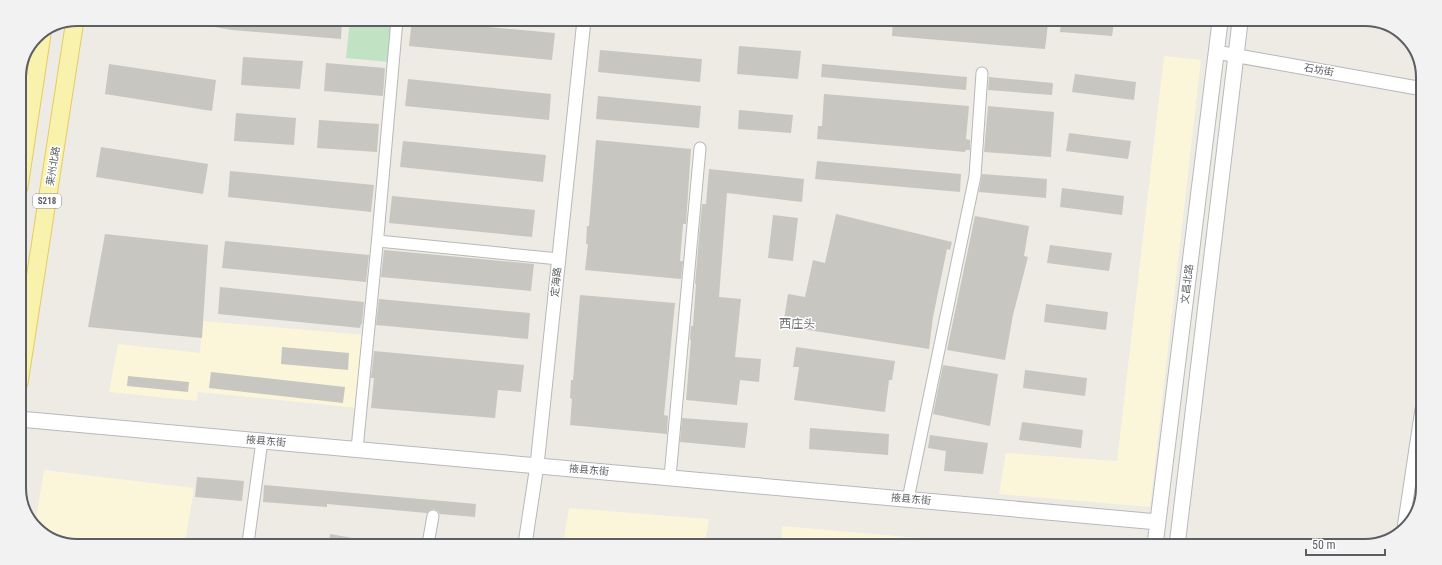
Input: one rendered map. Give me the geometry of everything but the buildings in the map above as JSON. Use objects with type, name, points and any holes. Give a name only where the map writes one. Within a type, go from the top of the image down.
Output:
[{"type":"main road","name":"莱州北路","points":[[26,338],[74,26]]},
{"type":"main road","name":"文昌北路","points":[[1156,539],[1219,26]]},
{"type":"main road","points":[[1178,539],[1240,26]]},
{"type":"main road","points":[[26,140],[41,41]]},
{"type":"main road","name":"掖县东街","points":[[26,420],[1158,522]]},
{"type":"street","points":[[357,449],[378,240],[396,26]]},
{"type":"street","name":"定海路","points":[[526,539],[537,465],[583,26]]},
{"type":"street","name":"石坊街","points":[[1216,52],[1236,54],[1416,88]]},
{"type":"street","points":[[908,499],[975,176],[982,73]]},
{"type":"street","points":[[670,477],[700,148]]},
{"type":"street","points":[[378,240],[559,259]]},
{"type":"street","points":[[1404,520],[1416,437]]},
{"type":"street","points":[[249,539],[262,441]]},
{"type":"street","points":[[429,539],[433,516]]},
{"type":"shaded area","points":[[1164,56],[1201,60],[1150,507],[999,494],[1006,453],[1117,461]]},
{"type":"shaded area","points":[[203,321],[365,335],[358,408],[198,392],[197,401],[109,392],[118,344],[200,353]]},
{"type":"shaded area","points":[[44,470],[194,488],[186,539],[71,539],[55,534],[43,526],[36,518]]},
{"type":"shaded area","points":[[569,508],[709,519],[706,539],[564,539]]},
{"type":"shaded area","points":[[782,526],[930,539],[781,539]]},
{"type":"green space","points":[[349,26],[392,26],[389,62],[346,58]]},
{"type":"district","name":"西庄头","points":[[797,324]]}]
